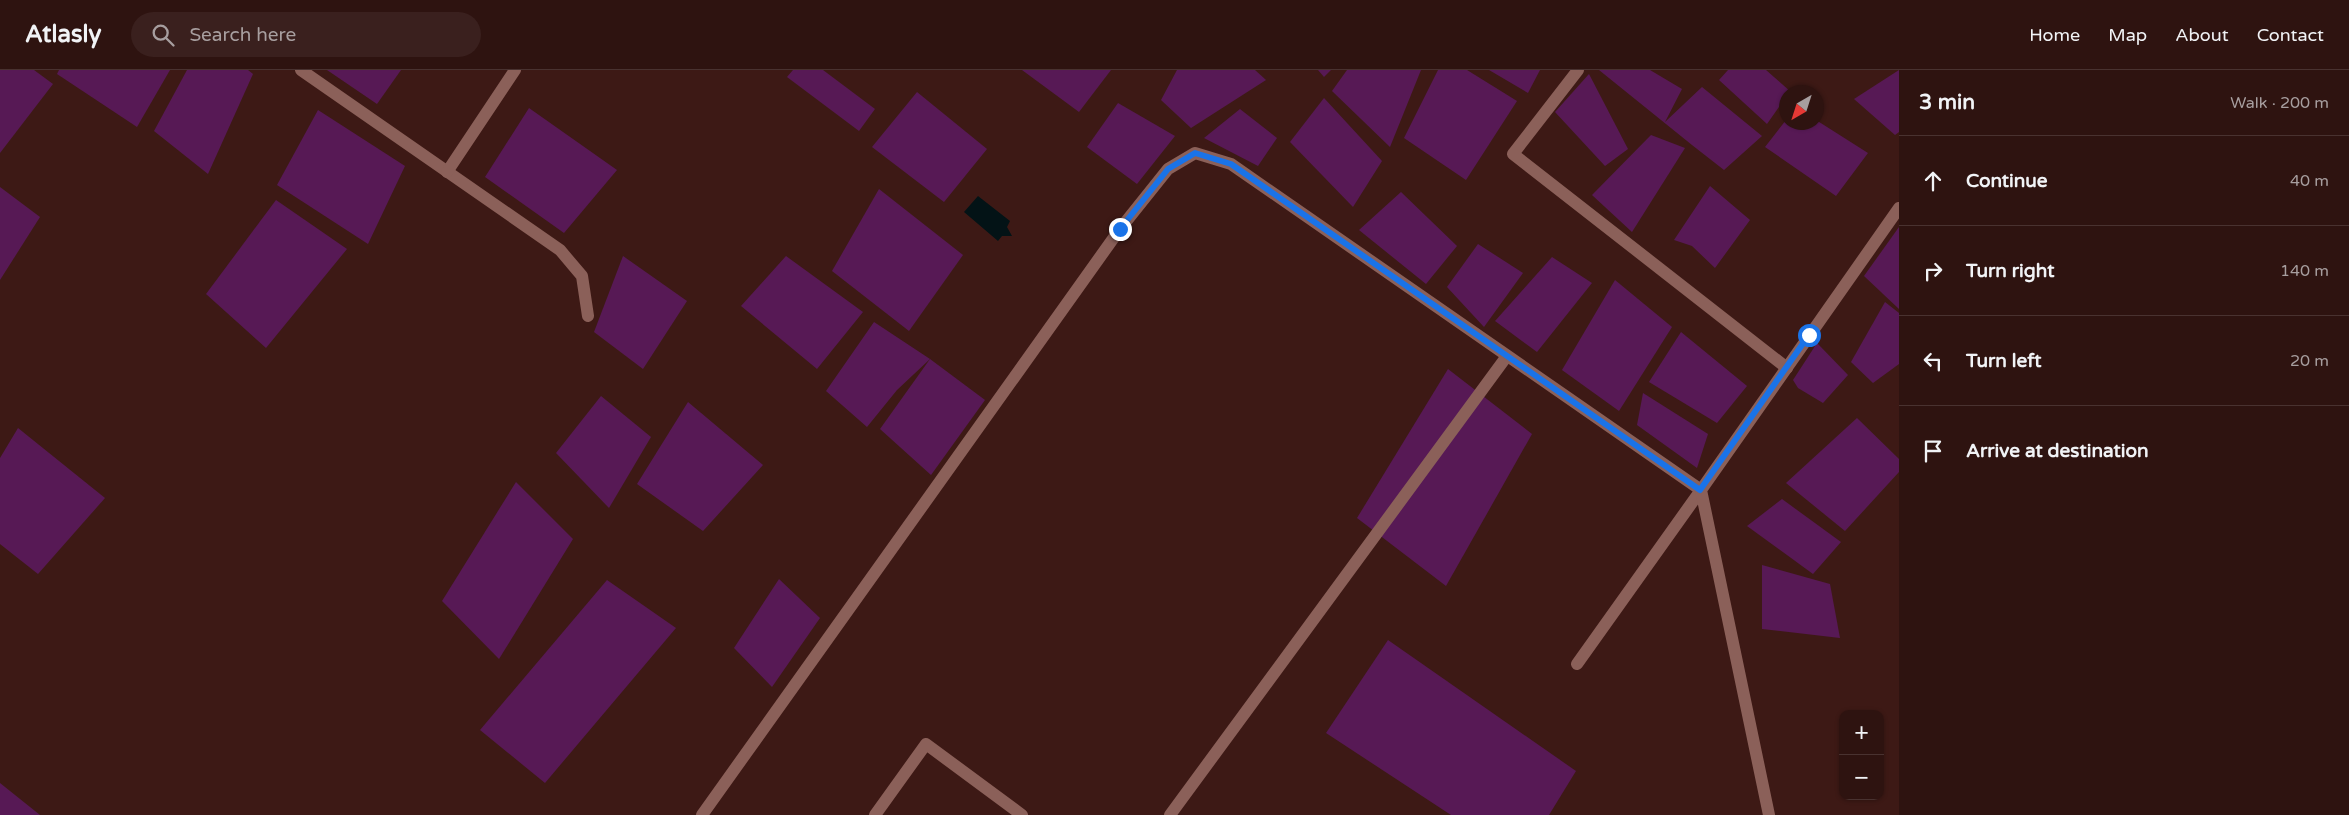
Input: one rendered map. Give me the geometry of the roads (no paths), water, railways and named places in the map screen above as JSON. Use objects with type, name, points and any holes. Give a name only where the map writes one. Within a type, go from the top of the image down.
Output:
[{"type":"street","points":[[301,70],[560,250],[582,276],[588,316]]},
{"type":"street","points":[[447,172],[515,70]]},
{"type":"street","points":[[1578,70],[1513,154],[1787,368]]},
{"type":"street","points":[[702,815],[1120,229],[1168,169],[1195,153],[1231,164],[1700,490],[1769,815]]},
{"type":"street","points":[[1577,664],[1899,208]]},
{"type":"street","points":[[1170,815],[1507,356]]},
{"type":"street","points":[[875,815],[926,744],[1022,815]]}]
